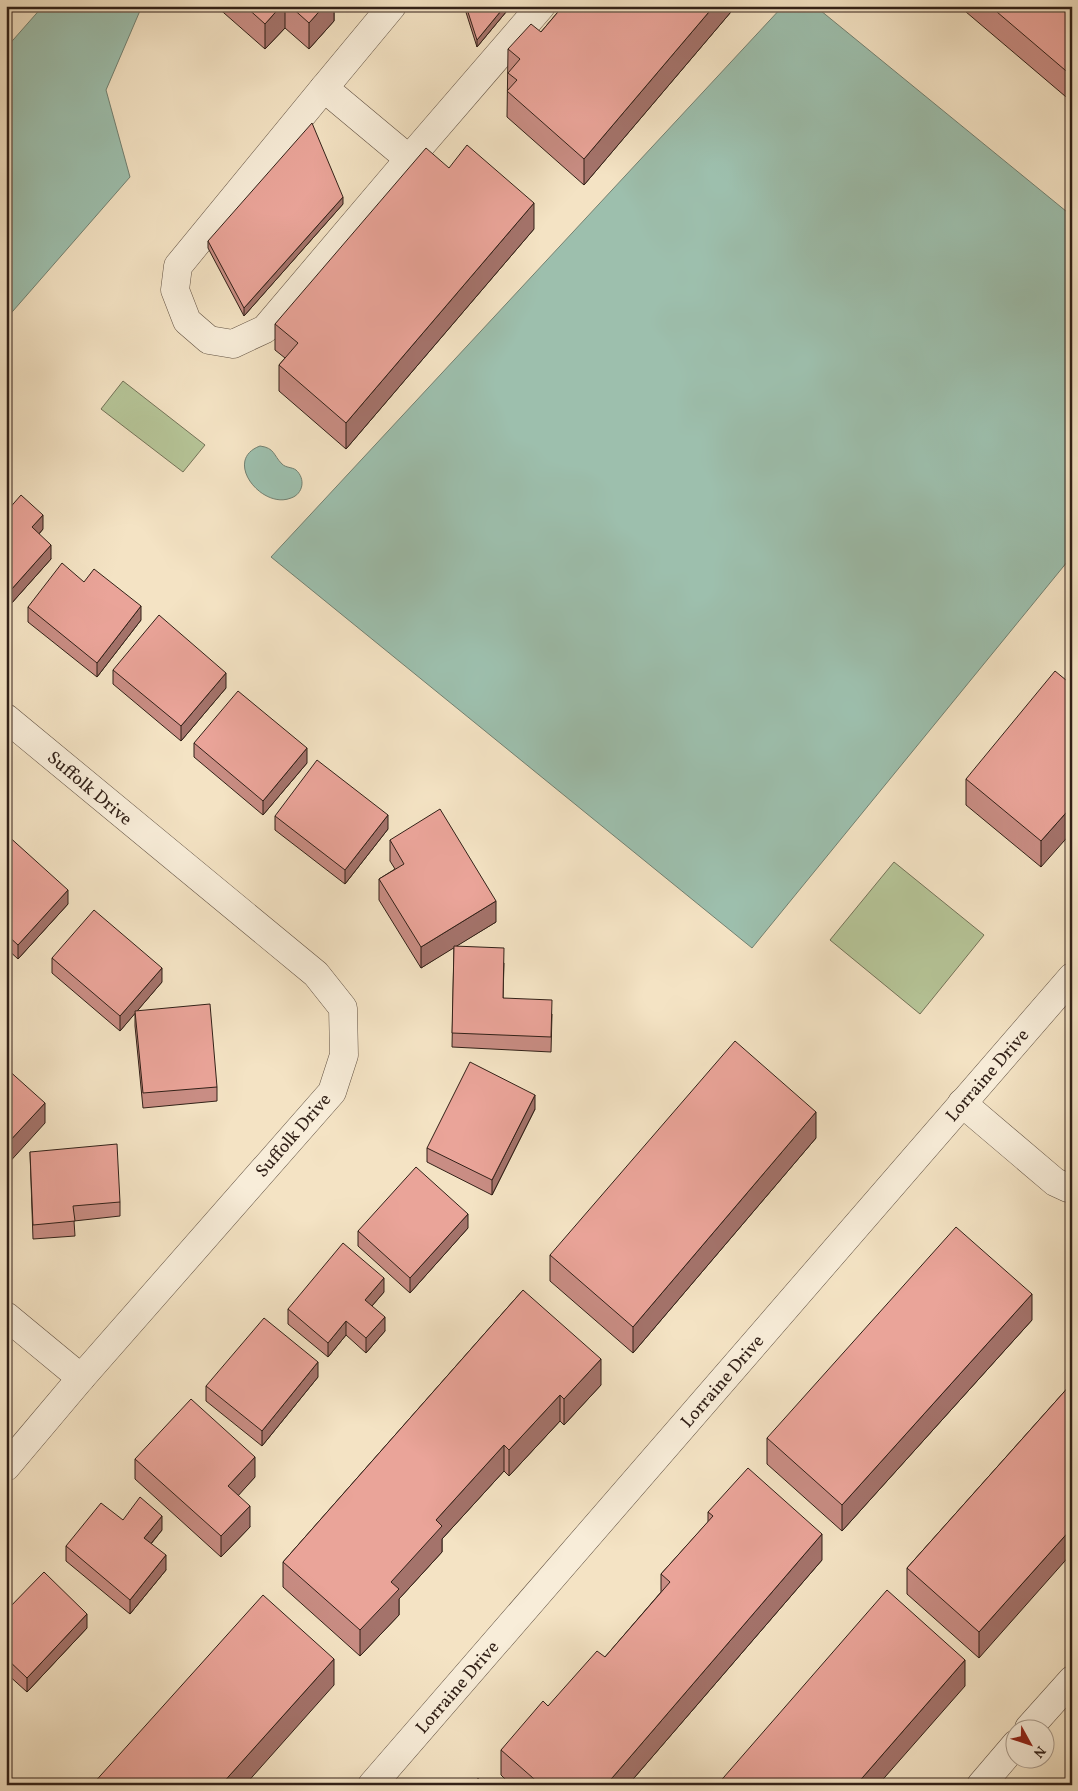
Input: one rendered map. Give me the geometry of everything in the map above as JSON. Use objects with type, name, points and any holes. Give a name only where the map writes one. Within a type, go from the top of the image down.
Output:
[{"type":"street","points":[[392,6],[178,266],[175,290],[187,321],[209,340],[233,344],[264,329],[541,6]]},
{"type":"street","points":[[324,88],[409,159]]},
{"type":"street","name":"Suffolk Drive","points":[[6,718],[316,974],[343,1008],[344,1055],[332,1092],[82,1378],[6,1468]]},
{"type":"street","name":"Lorraine Drive","points":[[372,1785],[1072,977]]},
{"type":"street","points":[[962,1103],[1055,1182],[1068,1188],[1072,1187]]},
{"type":"street","points":[[6,1316],[82,1378]]},
{"type":"street","points":[[1038,1718],[1072,1680]]},
{"type":"street","points":[[981,1785],[1006,1756]]},
{"type":"shaded area","points":[[43,6],[142,6],[106,90],[130,177],[6,319],[6,48]]},
{"type":"shaded area","points":[[783,6],[815,6],[1072,216],[1072,556],[752,948],[271,557]]},
{"type":"shaded area","points":[[123,381],[205,445],[183,472],[101,409]]},
{"type":"shaded area","points":[[260,446],[271,450],[282,464],[296,470],[299,474],[302,486],[295,496],[280,500],[269,497],[258,491],[250,482],[245,472],[245,462],[249,453]]},
{"type":"shaded area","points":[[894,862],[984,935],[920,1014],[830,940]]},
{"type":"building","points":[[245,6],[281,6],[265,24]]},
{"type":"building","points":[[290,6],[324,6],[309,23]]},
{"type":"building","points":[[466,6],[505,6],[477,40]]},
{"type":"building","points":[[563,6],[714,6],[584,159],[507,91],[517,80],[508,73],[520,59],[508,49],[531,24],[541,32]]},
{"type":"building","points":[[990,6],[1072,6],[1072,76]]},
{"type":"building","points":[[312,123],[343,197],[244,308],[208,241]]},
{"type":"building","points":[[467,145],[534,203],[346,423],[279,365],[298,343],[275,324],[426,148],[449,168]]},
{"type":"building","points":[[21,495],[43,515],[32,527],[51,545],[10,591],[6,588],[6,511]]},
{"type":"building","points":[[62,563],[84,582],[94,569],[141,606],[97,663],[28,607]]},
{"type":"building","points":[[159,615],[226,673],[181,726],[113,670]]},
{"type":"building","points":[[1055,671],[1072,685],[1072,806],[1041,841],[966,779]]},
{"type":"building","points":[[238,691],[307,748],[263,801],[194,743]]},
{"type":"building","points":[[317,760],[388,815],[345,870],[275,816]]},
{"type":"building","points":[[440,809],[496,901],[421,947],[379,879],[404,864],[390,840]]},
{"type":"building","points":[[6,834],[68,890],[18,945],[6,934]]},
{"type":"building","points":[[94,910],[162,968],[120,1016],[52,958]]},
{"type":"building","points":[[454,946],[504,948],[503,998],[552,1000],[551,1037],[452,1033]]},
{"type":"building","points":[[210,1004],[217,1087],[143,1093],[135,1011]]},
{"type":"building","points":[[735,1041],[816,1112],[633,1327],[550,1255]]},
{"type":"building","points":[[470,1062],[535,1095],[492,1180],[427,1148]]},
{"type":"building","points":[[6,1068],[45,1103],[6,1145]]},
{"type":"building","points":[[117,1144],[120,1202],[73,1206],[75,1221],[33,1225],[30,1152]]},
{"type":"building","points":[[416,1167],[468,1214],[410,1278],[358,1231]]},
{"type":"building","points":[[956,1227],[1032,1294],[842,1505],[767,1438]]},
{"type":"building","points":[[343,1243],[384,1278],[365,1300],[385,1317],[366,1338],[346,1321],[328,1343],[288,1309]]},
{"type":"building","points":[[523,1290],[601,1359],[564,1399],[560,1395],[509,1450],[504,1445],[436,1520],[442,1526],[391,1582],[399,1589],[360,1630],[283,1562]]},
{"type":"building","points":[[264,1318],[318,1362],[262,1431],[206,1386]]},
{"type":"building","points":[[1072,1383],[1072,1528],[979,1632],[907,1568]]},
{"type":"building","points":[[191,1399],[255,1457],[228,1486],[250,1506],[221,1536],[135,1459]]},
{"type":"building","points":[[748,1468],[822,1534],[606,1785],[541,1785],[501,1750],[543,1701],[548,1706],[597,1651],[605,1657],[670,1582],[661,1574],[713,1516],[708,1512]]},
{"type":"building","points":[[140,1497],[162,1516],[144,1538],[166,1555],[130,1600],[66,1546],[101,1503],[123,1520]]},
{"type":"building","points":[[44,1572],[87,1614],[27,1678],[6,1658],[6,1611]]},
{"type":"building","points":[[887,1590],[965,1660],[856,1785],[717,1785]]},
{"type":"building","points":[[263,1595],[334,1659],[221,1785],[92,1785]]},
{"type":"building","points":[[478,1778],[485,1785],[472,1785]]}]
